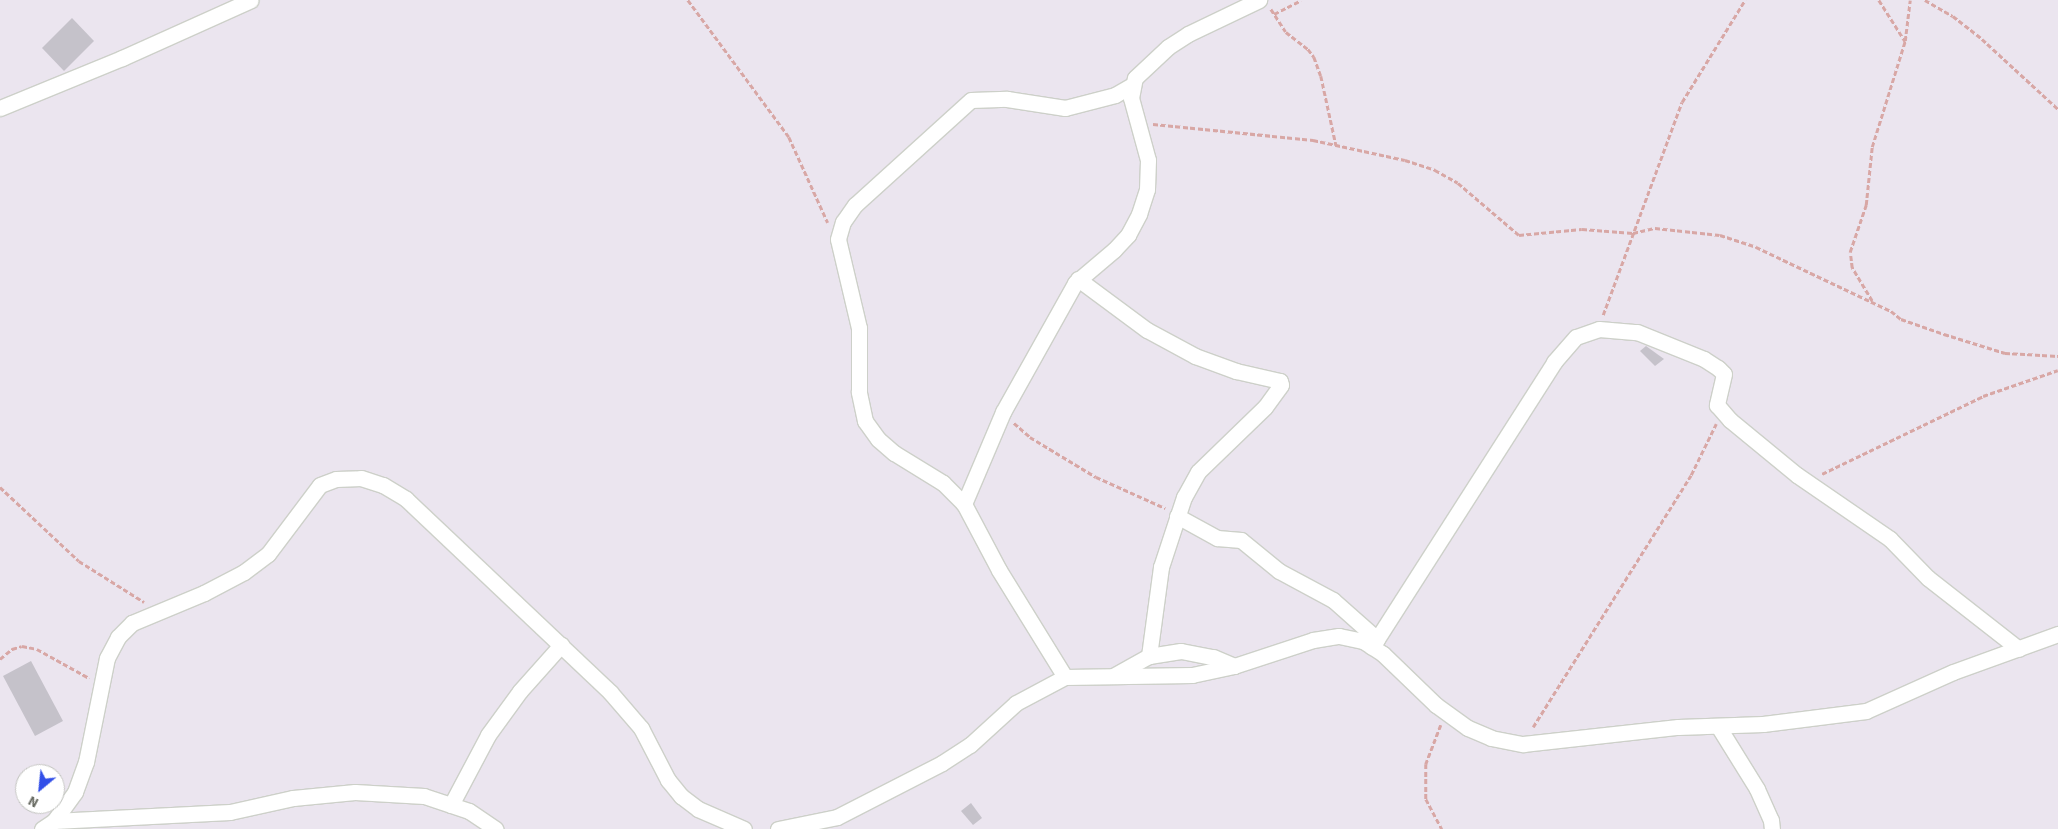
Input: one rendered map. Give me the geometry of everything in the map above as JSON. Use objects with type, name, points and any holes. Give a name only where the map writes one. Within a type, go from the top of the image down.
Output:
[{"type":"street","points":[[0,108],[122,58],[251,0]]},
{"type":"street","points":[[1066,677],[999,570],[964,504],[943,483],[894,453],[878,440],[865,421],[859,392],[857,311],[847,285],[838,239],[843,222],[855,205],[971,100],[1007,99],[1065,108],[1115,95],[1132,85],[1168,47],[1220,16],[1264,4]]},
{"type":"street","points":[[964,504],[1003,412],[1078,279],[1128,235],[1139,214],[1147,189],[1148,160],[1136,123],[1132,85]]},
{"type":"street","points":[[1078,279],[1147,330],[1195,356],[1236,371],[1280,380],[1281,385],[1265,407],[1198,472],[1176,516],[1161,566],[1149,656]]},
{"type":"street","points":[[1374,643],[1554,362],[1576,337],[1599,329],[1637,332],[1704,359],[1718,368],[1724,374],[1717,405],[1722,412],[1806,482],[1890,539],[1928,578],[2019,649]]},
{"type":"street","points":[[48,825],[75,792],[86,762],[100,684],[107,658],[118,637],[132,623],[204,593],[244,572],[268,554],[320,486],[336,479],[361,478],[383,485],[406,499],[610,692],[641,728],[668,780],[680,796],[698,810],[744,829]]},
{"type":"street","points":[[1176,516],[1217,538],[1241,540],[1279,571],[1333,600],[1446,713],[1468,728],[1491,738],[1523,744],[1678,727],[1772,723],[1866,711],[1953,672],[2058,634]]},
{"type":"street","points":[[778,829],[837,817],[942,763],[970,744],[1016,703],[1066,677],[1192,675],[1234,666],[1313,640],[1339,636],[1374,643]]},
{"type":"street","points":[[451,805],[488,735],[520,691],[560,645]]},
{"type":"street","points":[[1113,676],[1149,656],[1181,650],[1213,657],[1234,666]]},
{"type":"street","points":[[1718,726],[1757,789],[1771,820],[1772,829]]},
{"type":"street","points":[[48,825],[118,824],[230,812],[293,798],[355,792],[424,796],[469,811],[496,829]]},
{"type":"path","points":[[688,0],[789,137],[821,213],[838,239]]},
{"type":"path","points":[[1274,14],[1301,0]]},
{"type":"path","points":[[1599,329],[1615,274],[1633,233],[1682,102],[1744,0]]},
{"type":"path","points":[[1879,0],[1905,41]]},
{"type":"path","points":[[1873,302],[1852,268],[1850,252],[1866,205],[1872,148],[1905,41],[1910,0]]},
{"type":"path","points":[[1925,0],[1975,33],[2058,109]]},
{"type":"path","points":[[1264,4],[1274,14],[1286,32],[1308,49],[1314,57],[1321,76],[1336,144]]},
{"type":"path","points":[[1136,123],[1336,144],[1435,170],[1458,183],[1519,235],[1582,229],[1633,233],[1655,228],[1720,235],[1756,247],[1873,302],[1901,319],[1984,348],[2005,353],[2058,356]]},
{"type":"path","points":[[1806,482],[1983,396],[2058,370]]},
{"type":"path","points":[[1003,412],[1030,437],[1065,458],[1176,516]]},
{"type":"path","points":[[1523,744],[1691,475],[1722,412]]},
{"type":"path","points":[[0,487],[79,561],[118,583],[156,612]]},
{"type":"path","points":[[0,659],[12,649],[22,646],[37,650],[100,684]]},
{"type":"path","points":[[1442,829],[1426,799],[1426,764],[1446,713]]},
{"type":"building","points":[[72,18],[94,41],[64,71],[42,48]]},
{"type":"building","points":[[1646,346],[1664,359],[1655,366],[1640,351]]},
{"type":"building","points":[[31,661],[63,721],[35,736],[3,676]]},
{"type":"building","points":[[971,803],[982,818],[973,825],[961,811]]}]
